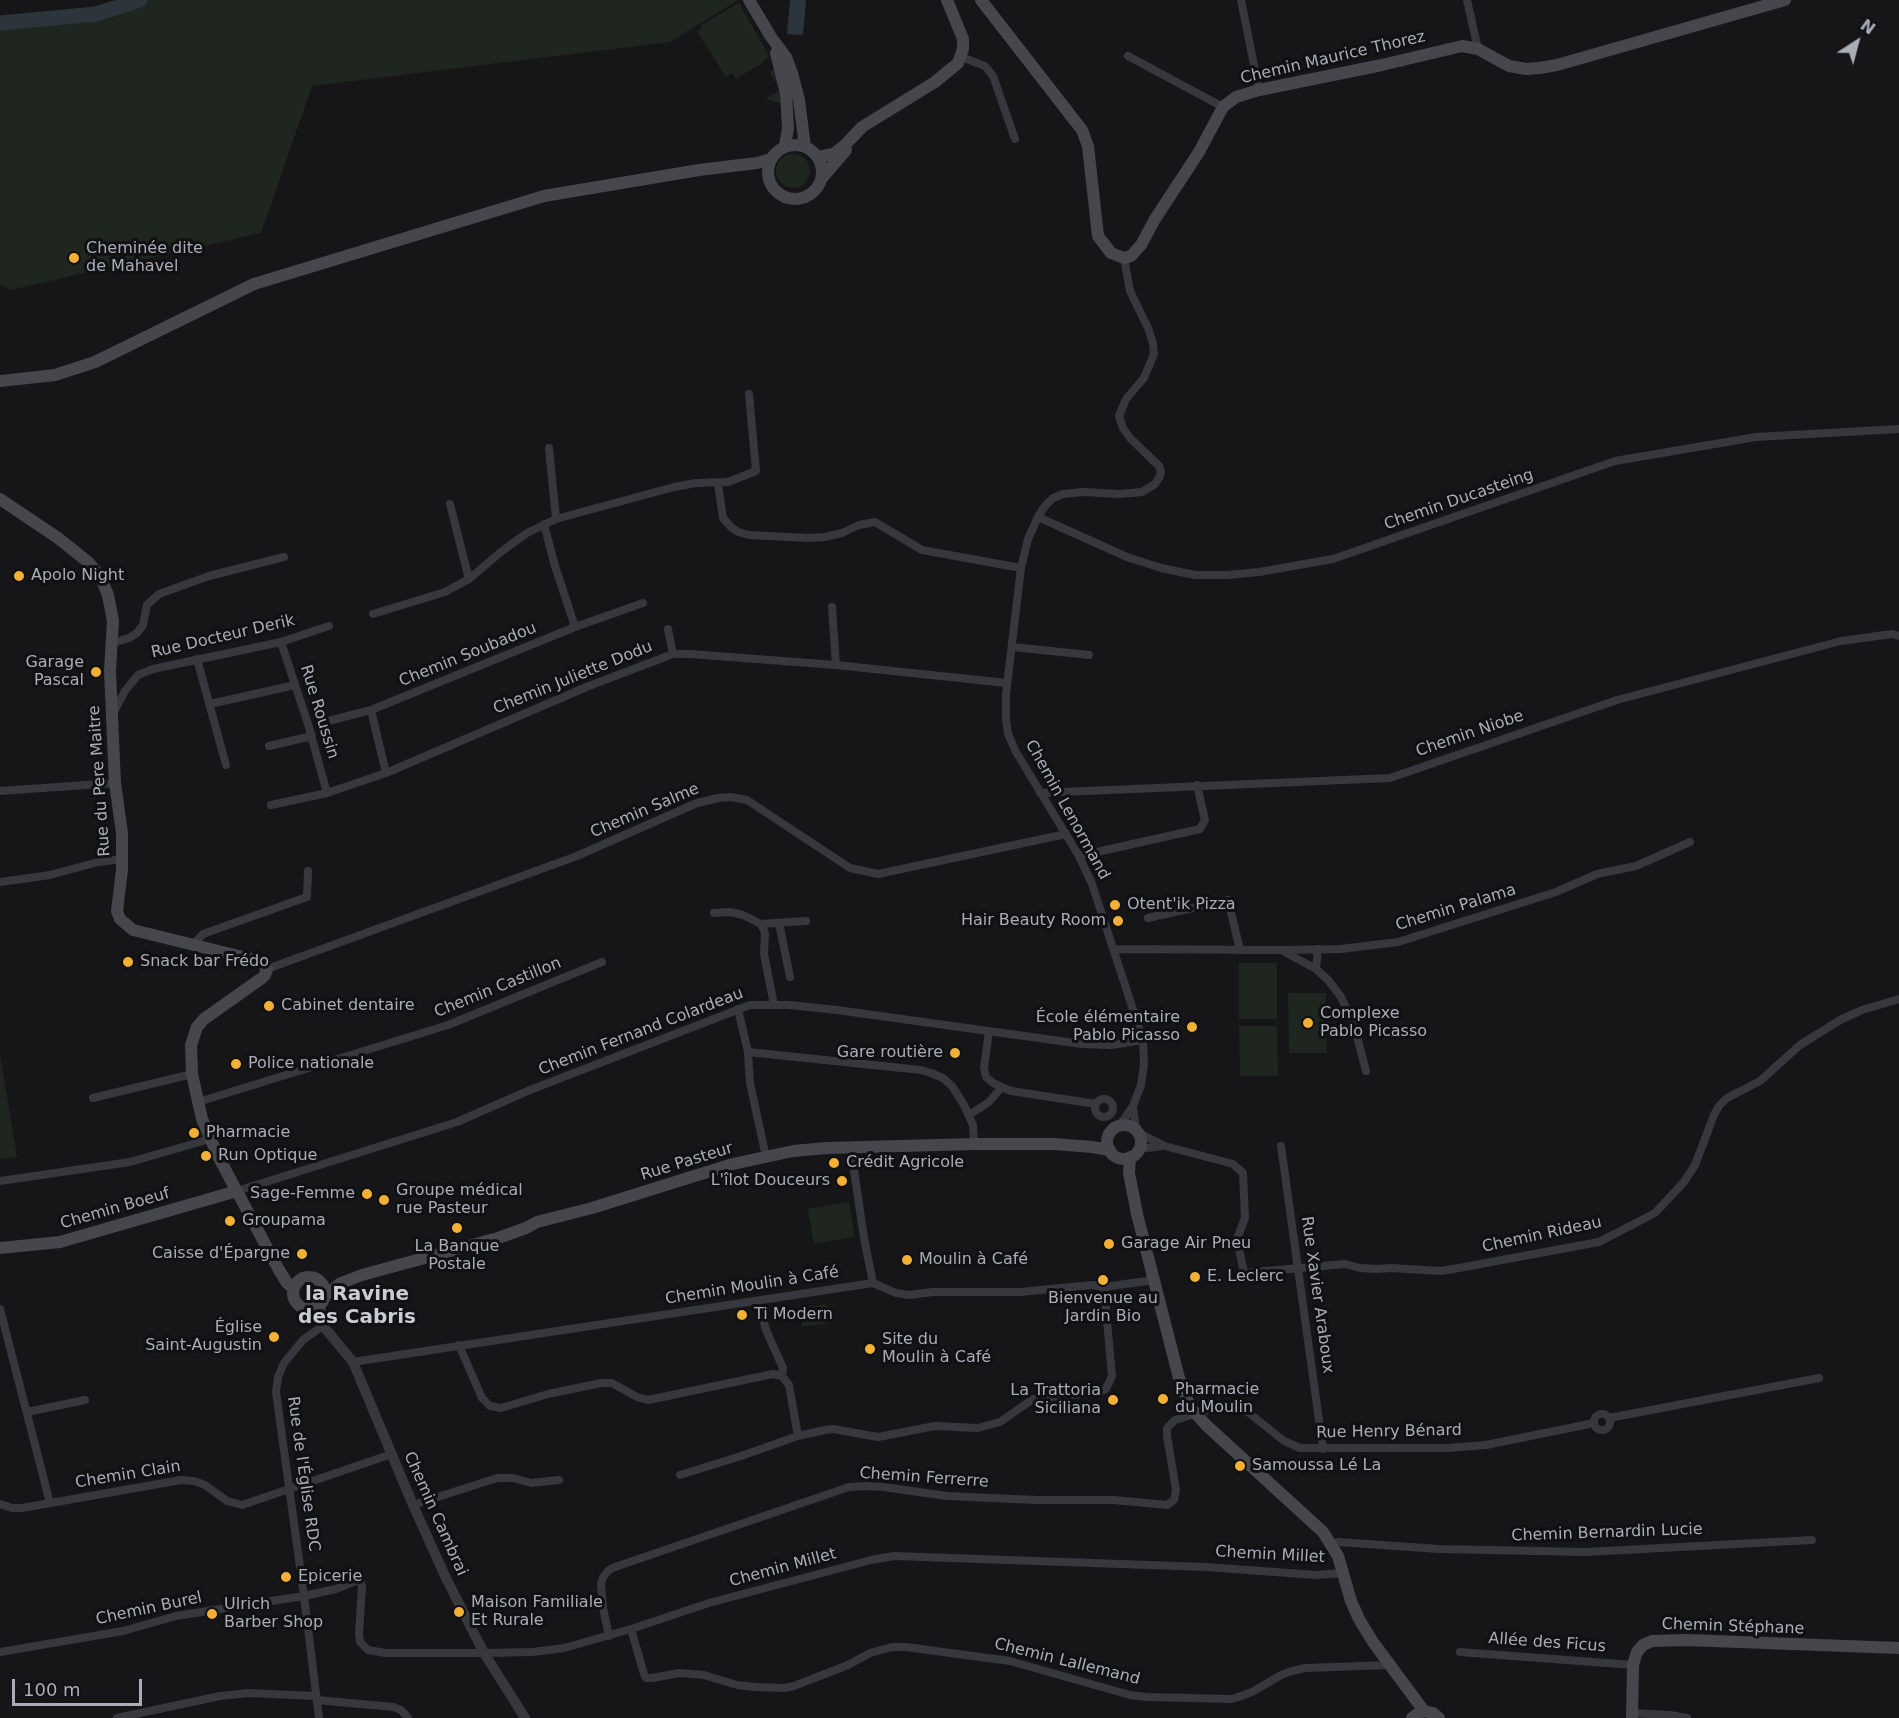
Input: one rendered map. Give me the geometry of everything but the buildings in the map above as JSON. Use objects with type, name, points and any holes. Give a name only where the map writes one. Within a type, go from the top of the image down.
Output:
[{"type":"main road","points":[[749,0],[786,57],[799,100],[805,147]]},
{"type":"main road","points":[[818,157],[833,154],[862,127],[947,73],[958,63],[962,57],[963,39],[947,0]]},
{"type":"main road","points":[[981,0],[1082,130],[1088,146],[1098,236],[1111,254],[1124,258],[1131,256],[1142,245],[1155,219],[1199,152],[1223,107]]},
{"type":"main road","name":"Chemin Maurice Thorez","points":[[1223,107],[1236,97],[1258,90],[1462,46],[1478,49],[1509,66],[1526,69],[1539,68],[1568,62],[1785,0]]},
{"type":"main road","points":[[771,37],[786,93],[788,128],[785,146]]},
{"type":"main road","points":[[779,61],[792,73]]},
{"type":"main road","points":[[822,178],[818,157],[805,147],[795,144],[785,146],[774,153],[771,159],[768,174],[774,190],[789,199],[806,197],[819,186],[822,178],[844,152],[856,133]]},
{"type":"main road","points":[[0,381],[55,375],[95,362],[254,284],[544,196],[771,159]]},
{"type":"main road","points":[[736,165],[768,174]]},
{"type":"main road","name":"Rue du Pere Maitre","points":[[0,499],[58,538],[88,562],[100,576],[108,595],[113,621],[110,671],[115,783],[122,833],[117,911],[122,922],[133,930],[255,960],[267,969]]},
{"type":"main road","points":[[267,969],[262,978],[204,1019],[198,1027],[191,1045],[192,1074],[202,1119],[210,1139],[281,1273],[287,1283],[296,1285],[296,1302],[302,1308],[320,1298]]},
{"type":"main road","points":[[1125,1154],[1141,1144],[1137,1131],[1131,1126],[1120,1125],[1108,1137],[1125,1154],[1154,1280],[1185,1397],[1196,1414],[1316,1526],[1331,1544],[1338,1556],[1359,1618],[1409,1691],[1417,1715],[1433,1713],[1440,1718]]},
{"type":"main road","name":"Rue Pasteur","points":[[1055,1144],[1108,1137]]},
{"type":"main road","name":"Rue Pasteur","points":[[296,1285],[304,1278],[314,1278],[320,1298],[341,1283],[388,1268],[498,1238],[537,1222],[592,1208],[733,1164],[793,1151],[852,1147],[1055,1144],[1092,1147],[1125,1154]]},
{"type":"main road","name":"Chemin Boeuf","points":[[0,1248],[60,1242],[237,1191]]},
{"type":"main road","name":"Chemin Stéphane","points":[[1633,1665],[1637,1652],[1643,1645],[1652,1641],[1686,1640],[1899,1648]]},
{"type":"main road","points":[[1633,1665],[1633,1716]]},
{"type":"street","points":[[1241,0],[1258,90]]},
{"type":"street","points":[[1467,0],[1478,49]]},
{"type":"street","points":[[1128,56],[1223,107]]},
{"type":"street","points":[[962,57],[985,66],[993,76],[1015,139]]},
{"type":"street","name":"Chemin Lenormand","points":[[1120,1125],[1133,1106],[1142,1085],[1143,1040],[1092,884],[1079,856],[1016,752],[1008,734],[1006,719],[1007,683],[1021,568],[1028,539],[1038,517],[1053,498],[1063,494],[1142,492],[1155,484],[1160,476],[1159,466],[1130,438],[1119,416],[1126,399],[1144,378],[1154,354],[1148,328],[1130,291],[1124,258]]},
{"type":"street","points":[[373,614],[444,592],[469,579],[527,533],[556,519],[696,483],[728,482],[756,471],[749,394]]},
{"type":"street","name":"Chemin Ducasteing","points":[[1038,517],[1127,557],[1161,568],[1195,575],[1238,574],[1333,559],[1615,461],[1756,437],[1899,429]]},
{"type":"street","points":[[549,448],[556,519]]},
{"type":"street","points":[[718,484],[723,518],[738,532],[749,535],[816,537],[842,533],[859,525],[875,522],[922,550],[1021,568]]},
{"type":"street","points":[[450,504],[469,579]]},
{"type":"street","points":[[544,524],[575,627]]},
{"type":"street","points":[[112,644],[137,633],[143,625],[147,605],[159,594],[209,576],[284,557]]},
{"type":"street","name":"Chemin Soubadou","points":[[324,722],[371,710],[575,627],[643,603]]},
{"type":"street","points":[[831,606],[836,666]]},
{"type":"street","name":"Rue Docteur Derik","points":[[112,716],[125,691],[138,675],[197,658],[281,642],[328,626]]},
{"type":"street","points":[[668,629],[673,654]]},
{"type":"street","name":"Chemin Niobe","points":[[1040,793],[1390,778],[1617,700],[1841,640],[1892,634],[1899,636]]},
{"type":"street","name":"Rue Roussin","points":[[281,642],[312,736],[327,793]]},
{"type":"street","points":[[1012,647],[1089,655]]},
{"type":"street","name":"Chemin Juliette Dodu","points":[[271,805],[327,793],[386,773],[589,686],[673,654],[836,666],[1007,683]]},
{"type":"street","points":[[197,658],[226,765]]},
{"type":"street","points":[[210,704],[295,685]]},
{"type":"street","points":[[371,710],[386,773]]},
{"type":"street","points":[[268,746],[312,736]]},
{"type":"street","points":[[0,791],[115,783]]},
{"type":"street","points":[[1079,856],[1200,829],[1205,820],[1197,786]]},
{"type":"street","name":"Chemin Salme","points":[[267,969],[577,856],[697,803],[718,798],[731,797],[747,800],[850,868],[878,874],[1066,834]]},
{"type":"street","name":"Chemin Palama","points":[[1113,949],[1341,949],[1398,942],[1556,892],[1597,874],[1636,866],[1690,842]]},
{"type":"street","points":[[0,882],[50,875],[98,862],[122,859]]},
{"type":"street","points":[[193,945],[202,933],[308,897],[308,871]]},
{"type":"street","points":[[1148,918],[1228,900],[1240,950]]},
{"type":"street","points":[[714,913],[737,914],[761,924],[806,921]]},
{"type":"street","points":[[778,922],[790,976]]},
{"type":"street","points":[[761,924],[765,933],[764,954],[774,1005]]},
{"type":"street","points":[[1316,969],[1318,949]]},
{"type":"street","points":[[1283,950],[1316,969],[1341,997],[1354,1025],[1366,1071]]},
{"type":"street","name":"Chemin Castillon","points":[[198,1102],[448,1025],[602,962]]},
{"type":"street","name":"Chemin Rideau","points":[[1165,1146],[1233,1164],[1243,1173],[1245,1218],[1237,1239],[1244,1273],[1345,1264],[1360,1268],[1441,1271],[1599,1242],[1654,1213],[1684,1182],[1695,1165],[1714,1115],[1727,1098],[1760,1081],[1800,1045],[1840,1020],[1862,1010],[1899,999]]},
{"type":"street","name":"Chemin Fernand Colardeau","points":[[237,1191],[457,1122],[530,1090],[738,1009],[758,1004],[837,1010],[1096,1045],[1143,1040]]},
{"type":"street","points":[[738,1009],[748,1052],[750,1083],[766,1157]]},
{"type":"street","points":[[989,1031],[984,1068],[986,1077],[1001,1088],[1096,1104]]},
{"type":"street","points":[[748,1052],[932,1072],[952,1086],[969,1115],[973,1125],[974,1144]]},
{"type":"street","points":[[93,1098],[192,1074]]},
{"type":"street","points":[[969,1115],[989,1102],[1001,1088]]},
{"type":"street","name":"Chemin Lenormand","points":[[1133,1106],[1137,1131]]},
{"type":"street","points":[[1137,1131],[1165,1146]]},
{"type":"street","points":[[0,1181],[130,1162],[210,1139]]},
{"type":"street","points":[[1125,1154],[1165,1146]]},
{"type":"street","name":"Rue Xavier Araboux","points":[[1281,1146],[1323,1449]]},
{"type":"street","points":[[852,1147],[862,1227],[873,1283]]},
{"type":"street","name":"Chemin Moulin à Café","points":[[353,1362],[873,1283],[896,1293],[909,1294],[1020,1292],[1092,1285],[1104,1287],[1154,1280]]},
{"type":"street","points":[[680,1474],[798,1436],[833,1429],[878,1437],[935,1426],[978,1428],[1000,1422],[1033,1399],[1100,1392],[1106,1389],[1112,1376],[1104,1287]]},
{"type":"street","name":"Chemin Cambrai","points":[[320,1298],[323,1323],[353,1362],[445,1576],[484,1653],[525,1718]]},
{"type":"street","points":[[758,1301],[766,1330],[783,1368],[782,1376]]},
{"type":"street","points":[[0,1309],[50,1503]]},
{"type":"street","name":"Rue de l'Église RDC","points":[[319,1718],[276,1392],[278,1377],[284,1363],[303,1340],[323,1323]]},
{"type":"street","points":[[459,1345],[482,1398],[490,1406],[501,1408],[548,1394],[601,1383],[612,1383],[637,1397],[648,1400],[773,1374],[782,1376],[789,1385],[798,1436]]},
{"type":"street","name":"Rue Henry Bénard","points":[[1196,1414],[1222,1406],[1239,1408],[1249,1413],[1289,1445],[1300,1448],[1446,1448],[1486,1445],[1594,1423],[1598,1430],[1606,1430],[1611,1423],[1609,1418],[1819,1378]]},
{"type":"street","points":[[27,1412],[84,1400]]},
{"type":"street","name":"Chemin Ferrerre","points":[[609,1636],[601,1584],[606,1574],[615,1567],[849,1487],[883,1487],[947,1496],[1037,1500],[1114,1500],[1167,1505],[1174,1500],[1176,1490],[1167,1428],[1174,1420],[1196,1414]]},
{"type":"street","name":"Chemin Clain","points":[[0,1504],[22,1508],[182,1480],[205,1485],[226,1501],[236,1505],[248,1504],[392,1454]]},
{"type":"street","points":[[413,1504],[497,1478],[513,1478],[531,1483],[559,1480]]},
{"type":"street","name":"Chemin Bernardin Lucie","points":[[1331,1544],[1338,1542],[1439,1549],[1555,1552],[1812,1539]]},
{"type":"street","name":"Chemin Millet","points":[[304,1596],[360,1581],[362,1592],[358,1634],[360,1642],[368,1650],[385,1653],[484,1653],[549,1651],[609,1636],[710,1603],[871,1560],[894,1556],[1206,1567],[1316,1575],[1343,1573]]},
{"type":"street","name":"Chemin Burel","points":[[0,1652],[123,1631],[176,1616],[304,1596]]},
{"type":"street","name":"Chemin Lallemand","points":[[631,1629],[646,1678],[679,1673],[704,1675],[737,1685],[754,1687],[794,1686],[849,1665],[870,1653],[892,1647],[1010,1661],[1130,1695],[1146,1697],[1232,1699],[1252,1692],[1281,1675],[1305,1668],[1391,1665]]},
{"type":"street","name":"Allée des Ficus","points":[[1460,1652],[1633,1665]]},
{"type":"street","points":[[117,1718],[220,1696],[249,1693],[393,1707],[401,1710],[408,1718]]},
{"type":"street","points":[[1633,1716],[1670,1715],[1687,1718]]},
{"type":"shaded area","points":[[136,0],[738,0],[670,42],[312,86],[261,233],[10,290],[0,284],[0,24]]},
{"type":"shaded area","points":[[790,0],[806,0],[803,35],[787,34]]},
{"type":"shaded area","points":[[739,3],[768,54],[767,59],[762,63],[736,79],[733,73],[726,77],[697,31],[701,29],[700,26]]},
{"type":"shaded area","points":[[775,69],[778,71],[783,104],[765,99],[780,90],[770,72]]},
{"type":"shaded area","points":[[793,154],[805,159],[810,171],[805,183],[793,188],[781,183],[776,171],[781,159]]},
{"type":"shaded area","points":[[1239,963],[1277,963],[1277,1019],[1239,1019]]},
{"type":"shaded area","name":"Complexe Pablo Picasso","points":[[1288,993],[1326,993],[1327,1053],[1289,1053]]},
{"type":"shaded area","points":[[1239,1026],[1277,1026],[1278,1076],[1240,1076]]},
{"type":"shaded area","points":[[0,1055],[17,1157],[0,1159]]},
{"type":"shaded area","points":[[849,1202],[855,1237],[814,1244],[808,1209]]},
{"type":"shaded area","points":[[827,1304],[830,1323],[802,1327],[800,1308]]},
{"type":"waterway","points":[[0,23],[96,14],[140,0]]},
{"type":"place","name":"Cheminée dite de Mahavel","points":[[74,258]]},
{"type":"place","name":"Apolo Night","points":[[19,576]]},
{"type":"place","name":"Garage Pascal","points":[[96,672]]},
{"type":"place","name":"Otent'ik Pizza","points":[[1115,905]]},
{"type":"place","name":"Hair Beauty Room","points":[[1118,921]]},
{"type":"place","name":"Snack bar Frédo","points":[[128,962]]},
{"type":"place","name":"Cabinet dentaire","points":[[269,1006]]},
{"type":"place","name":"Complexe Pablo Picasso","points":[[1308,1023]]},
{"type":"place","name":"École élémentaire Pablo Picasso","points":[[1192,1027]]},
{"type":"place","name":"Gare routière","points":[[955,1053]]},
{"type":"place","name":"Police nationale","points":[[236,1064]]},
{"type":"place","name":"Pharmacie","points":[[194,1133]]},
{"type":"place","name":"Run Optique","points":[[206,1156]]},
{"type":"place","name":"Crédit Agricole","points":[[834,1163]]},
{"type":"place","name":"L'îlot Douceurs","points":[[842,1181]]},
{"type":"place","name":"Sage-Femme","points":[[367,1194]]},
{"type":"place","name":"Groupe médical rue Pasteur","points":[[384,1200]]},
{"type":"place","name":"Groupama","points":[[230,1221]]},
{"type":"place","name":"La Banque Postale","points":[[457,1228]]},
{"type":"place","name":"Garage Air Pneu","points":[[1109,1244]]},
{"type":"place","name":"Caisse d'Épargne","points":[[302,1254]]},
{"type":"place","name":"Moulin à Café","points":[[907,1260]]},
{"type":"place","name":"E. Leclerc","points":[[1195,1277]]},
{"type":"place","name":"Bienvenue au Jardin Bio","points":[[1103,1280]]},
{"type":"place","name":"Ti Modern","points":[[742,1315]]},
{"type":"place","name":"Église Saint-Augustin","points":[[274,1337]]},
{"type":"place","name":"Site du Moulin à Café","points":[[870,1349]]},
{"type":"place","name":"Pharmacie du Moulin","points":[[1163,1399]]},
{"type":"place","name":"La Trattoria Siciliana","points":[[1113,1400]]},
{"type":"place","name":"Samoussa Lé La","points":[[1240,1466]]},
{"type":"place","name":"Epicerie","points":[[286,1577]]},
{"type":"place","name":"Maison Familiale Et Rurale","points":[[459,1612]]},
{"type":"place","name":"Ulrich Barber Shop","points":[[212,1614]]},
{"type":"district","name":"la Ravine des Cabris","points":[[357,1306]]}]
